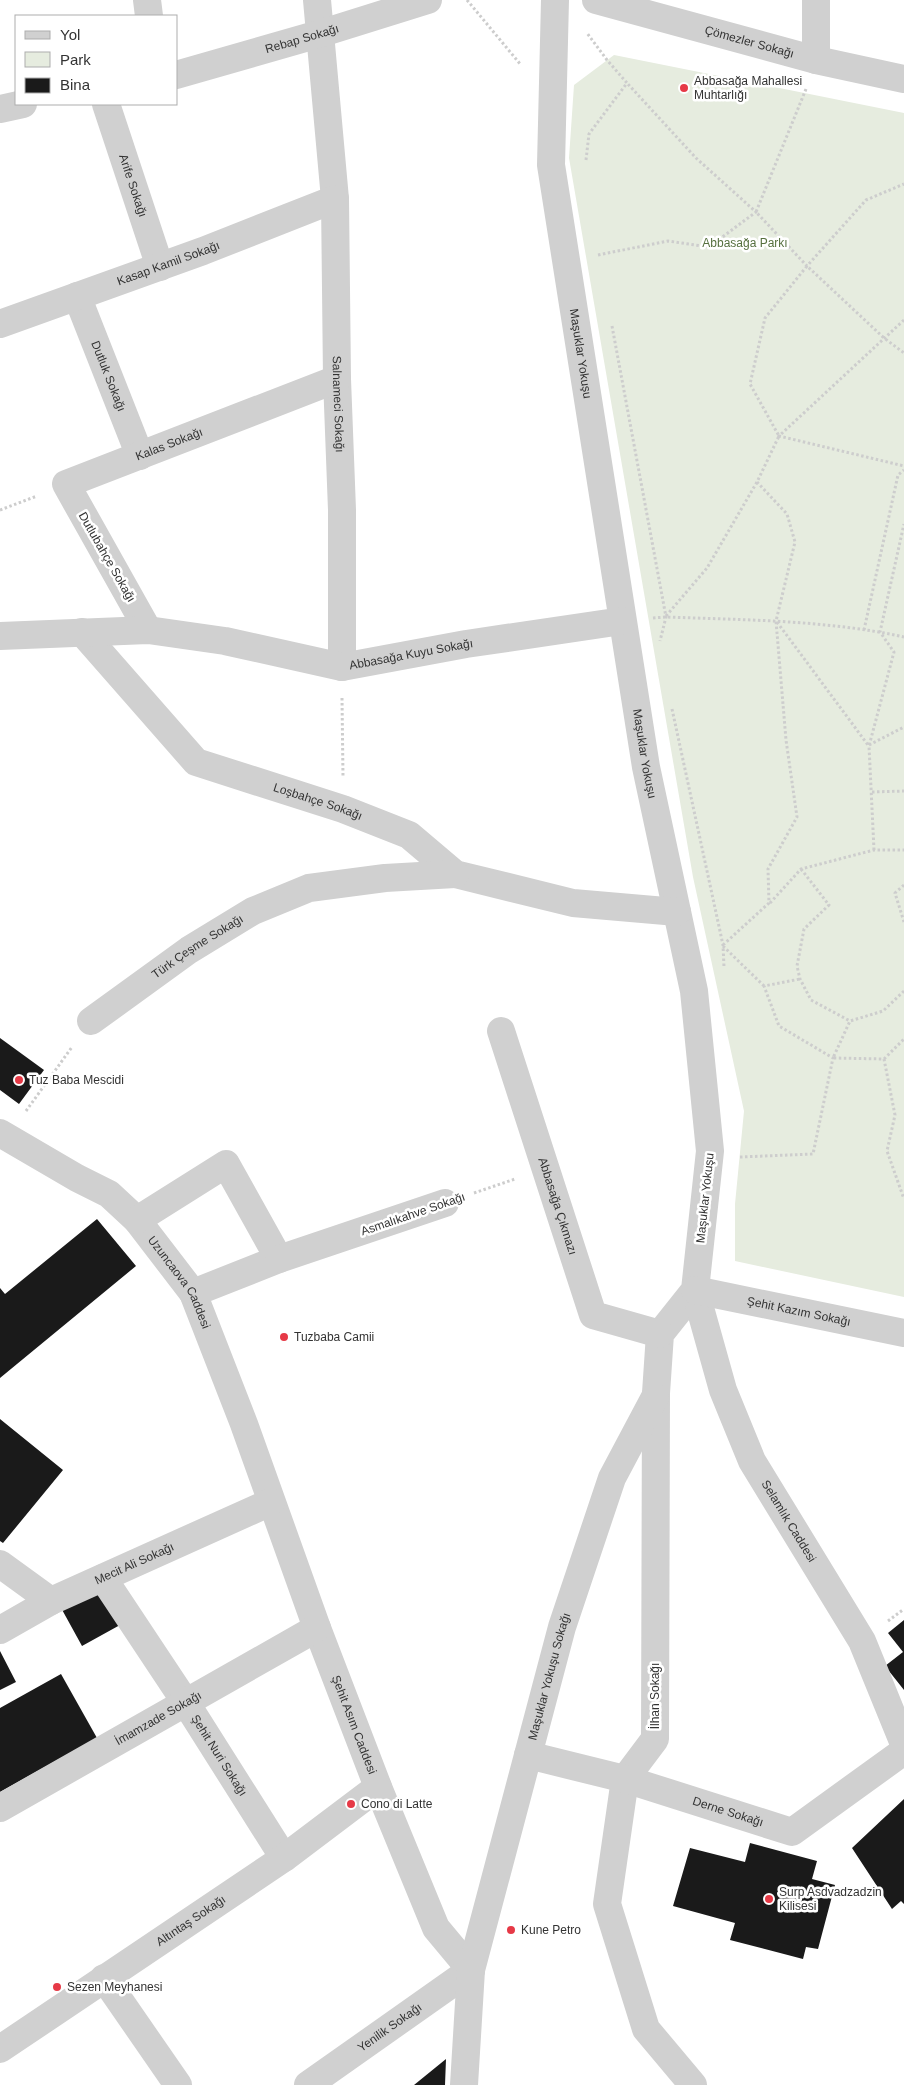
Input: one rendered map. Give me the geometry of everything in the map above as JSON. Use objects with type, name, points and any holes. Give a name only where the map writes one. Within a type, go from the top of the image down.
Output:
[{"type":"street","points":[[147,0],[149,15]]},
{"type":"street","name":"Salnameci Sokağı","points":[[317,0],[335,199],[337,379],[342,510],[342,667]]},
{"type":"street","name":"Rebap Sokağı","points":[[178,74],[428,0]]},
{"type":"street","name":"Maşuklar Yokuşu","points":[[555,0],[551,165],[646,767],[694,991],[710,1150],[695,1290]]},
{"type":"street","name":"Çömezler Sokağı","points":[[596,0],[816,60],[904,79]]},
{"type":"street","points":[[816,0],[816,60]]},
{"type":"street","points":[[0,109],[18,105]]},
{"type":"street","name":"Arife Sokağı","points":[[106,105],[160,267]]},
{"type":"street","name":"Kasap Kamil Sokağı","points":[[0,324],[160,267],[335,199]]},
{"type":"street","name":"Dutluk Sokağı","points":[[78,296],[140,456]]},
{"type":"street","name":"Kalas Sokağı","points":[[66,484],[337,379]]},
{"type":"street","name":"Dutlubahçe Sokağı","points":[[66,484],[148,630]]},
{"type":"street","name":"Abbasağa Kuyu Sokağı","points":[[82,632],[148,630],[225,641],[342,667],[466,644],[622,621]]},
{"type":"street","points":[[0,636],[82,632]]},
{"type":"street","name":"Loşbahçe Sokağı","points":[[82,632],[196,762],[343,809],[409,835],[455,874],[573,903],[677,912]]},
{"type":"street","name":"Türk Çeşme Sokağı","points":[[91,1021],[189,950],[253,911],[309,888],[385,878],[455,874]]},
{"type":"street","name":"Abbasağa Çıkmazı","points":[[501,1031],[593,1315],[660,1334]]},
{"type":"street","name":"Uzuncaova Caddesi","points":[[4,1136],[109,1194],[137,1220],[193,1294],[244,1424],[271,1502]]},
{"type":"street","points":[[137,1220],[226,1164],[279,1259]]},
{"type":"street","name":"Asmalıkahve Sokağı","points":[[193,1294],[279,1259],[445,1203]]},
{"type":"street","points":[[656,1393],[660,1334],[695,1290]]},
{"type":"street","name":"Şehit Kazım Sokağı","points":[[695,1290],[904,1332]]},
{"type":"street","name":"Selamlık Caddesi","points":[[695,1290],[723,1390],[752,1461],[862,1641],[904,1744]]},
{"type":"street","name":"Maşuklar Yokuşu Sokağı","points":[[470,1970],[562,1627],[612,1478],[656,1393]]},
{"type":"street","name":"İlhan Sokağı","points":[[656,1393],[655,1739],[625,1779],[607,1904],[646,2029],[693,2085]]},
{"type":"street","name":"Mecit Ali Sokağı","points":[[0,1630],[51,1602],[271,1502]]},
{"type":"street","name":"Şehit Asım Caddesi","points":[[271,1502],[378,1787],[436,1928],[470,1970]]},
{"type":"street","points":[[0,1564],[51,1602]]},
{"type":"street","name":"Şehit Nuri Sokağı","points":[[103,1578],[284,1858]]},
{"type":"street","name":"İmamzade Sokağı","points":[[0,1808],[317,1628]]},
{"type":"street","name":"Derne Sokağı","points":[[528,1755],[625,1779],[792,1832],[904,1751]]},
{"type":"street","name":"Altıntaş Sokağı","points":[[0,2049],[284,1858],[378,1787]]},
{"type":"street","points":[[464,2085],[470,1970]]},
{"type":"street","name":"Yenilik Sokağı","points":[[308,2085],[470,1970]]},
{"type":"street","points":[[104,1978],[178,2085]]},
{"type":"path","points":[[467,0],[552,103]]},
{"type":"path","points":[[585,30],[607,60],[696,158],[756,212],[807,266],[884,338],[904,353]]},
{"type":"path","points":[[598,255],[668,241],[709,247],[756,212],[816,60]]},
{"type":"path","points":[[584,169],[589,134],[627,83]]},
{"type":"path","points":[[904,184],[866,200],[807,266],[765,318],[750,384],[779,436],[904,466]]},
{"type":"path","points":[[597,246],[600,265]]},
{"type":"path","points":[[666,617],[707,568],[756,482],[779,436],[904,320]]},
{"type":"path","points":[[611,323],[666,617],[659,648]]},
{"type":"path","points":[[864,630],[898,475],[904,470]]},
{"type":"path","points":[[756,482],[787,514],[795,542],[776,621],[786,740],[797,817],[768,869],[769,903]]},
{"type":"path","points":[[0,510],[66,484]]},
{"type":"path","points":[[874,850],[869,746],[894,652],[880,632],[904,524]]},
{"type":"path","points":[[622,621],[666,617],[776,621],[864,630],[904,637]]},
{"type":"path","points":[[776,621],[869,746]]},
{"type":"path","points":[[342,667],[343,809]]},
{"type":"path","points":[[671,706],[723,945],[764,986],[779,1026],[833,1058],[884,1059],[904,1039]]},
{"type":"path","points":[[869,746],[904,727]]},
{"type":"path","points":[[872,792],[904,790]]},
{"type":"path","points":[[723,945],[769,903],[801,869],[874,850],[904,850]]},
{"type":"path","points":[[801,869],[829,905],[804,929],[797,966],[800,979],[812,1000],[850,1021],[883,1011],[904,991]]},
{"type":"path","points":[[904,885],[895,893],[904,922]]},
{"type":"path","points":[[764,986],[800,979]]},
{"type":"path","points":[[4,1136],[91,1021]]},
{"type":"path","points":[[732,1158],[813,1154],[833,1058],[850,1021]]},
{"type":"path","points":[[884,1059],[895,1115],[887,1151],[904,1199]]},
{"type":"path","name":"Asmalıkahve Sokağı","points":[[445,1203],[546,1169]]},
{"type":"green space","name":"Abbasağa Parkı","points":[[614,55],[904,113],[904,1297],[735,1261],[735,1204],[744,1111],[693,877],[569,158],[574,85]]},
{"type":"building","name":"Tuz Baba Mescidi","points":[[0,1038],[44,1070],[19,1104],[0,1090]]},
{"type":"building","points":[[97,1219],[136,1266],[0,1378],[0,1288],[5,1294]]},
{"type":"building","points":[[0,1419],[63,1470],[3,1543],[0,1541]]},
{"type":"building","points":[[98,1585],[120,1625],[82,1646],[60,1606]]},
{"type":"building","points":[[904,1620],[904,1690],[885,1666],[903,1652],[888,1633]]},
{"type":"building","points":[[0,1651],[16,1682],[0,1690]]},
{"type":"building","points":[[61,1674],[97,1738],[0,1792],[0,1708]]},
{"type":"building","points":[[904,1799],[904,1904],[901,1901],[892,1909],[852,1848]]},
{"type":"building","points":[[750,1843],[817,1861],[812,1879],[835,1885],[818,1949],[806,1947],[803,1959],[730,1940],[735,1923],[673,1906],[690,1848],[745,1862]]},
{"type":"building","points":[[446,2059],[445,2085],[414,2085]]},
{"type":"place","name":"Abbasağa Mahallesi Muhtarlığı","points":[[684,88]]},
{"type":"place","name":"Tuz Baba Mescidi","points":[[19,1080]]},
{"type":"place","name":"Tuzbaba Camii","points":[[284,1337]]},
{"type":"place","name":"Cono di Latte","points":[[351,1804]]},
{"type":"place","name":"Surp Asdvadzadzin Kilisesi","points":[[769,1899]]},
{"type":"place","name":"Kune Petro","points":[[511,1930]]},
{"type":"place","name":"Sezen Meyhanesi","points":[[57,1987]]}]
